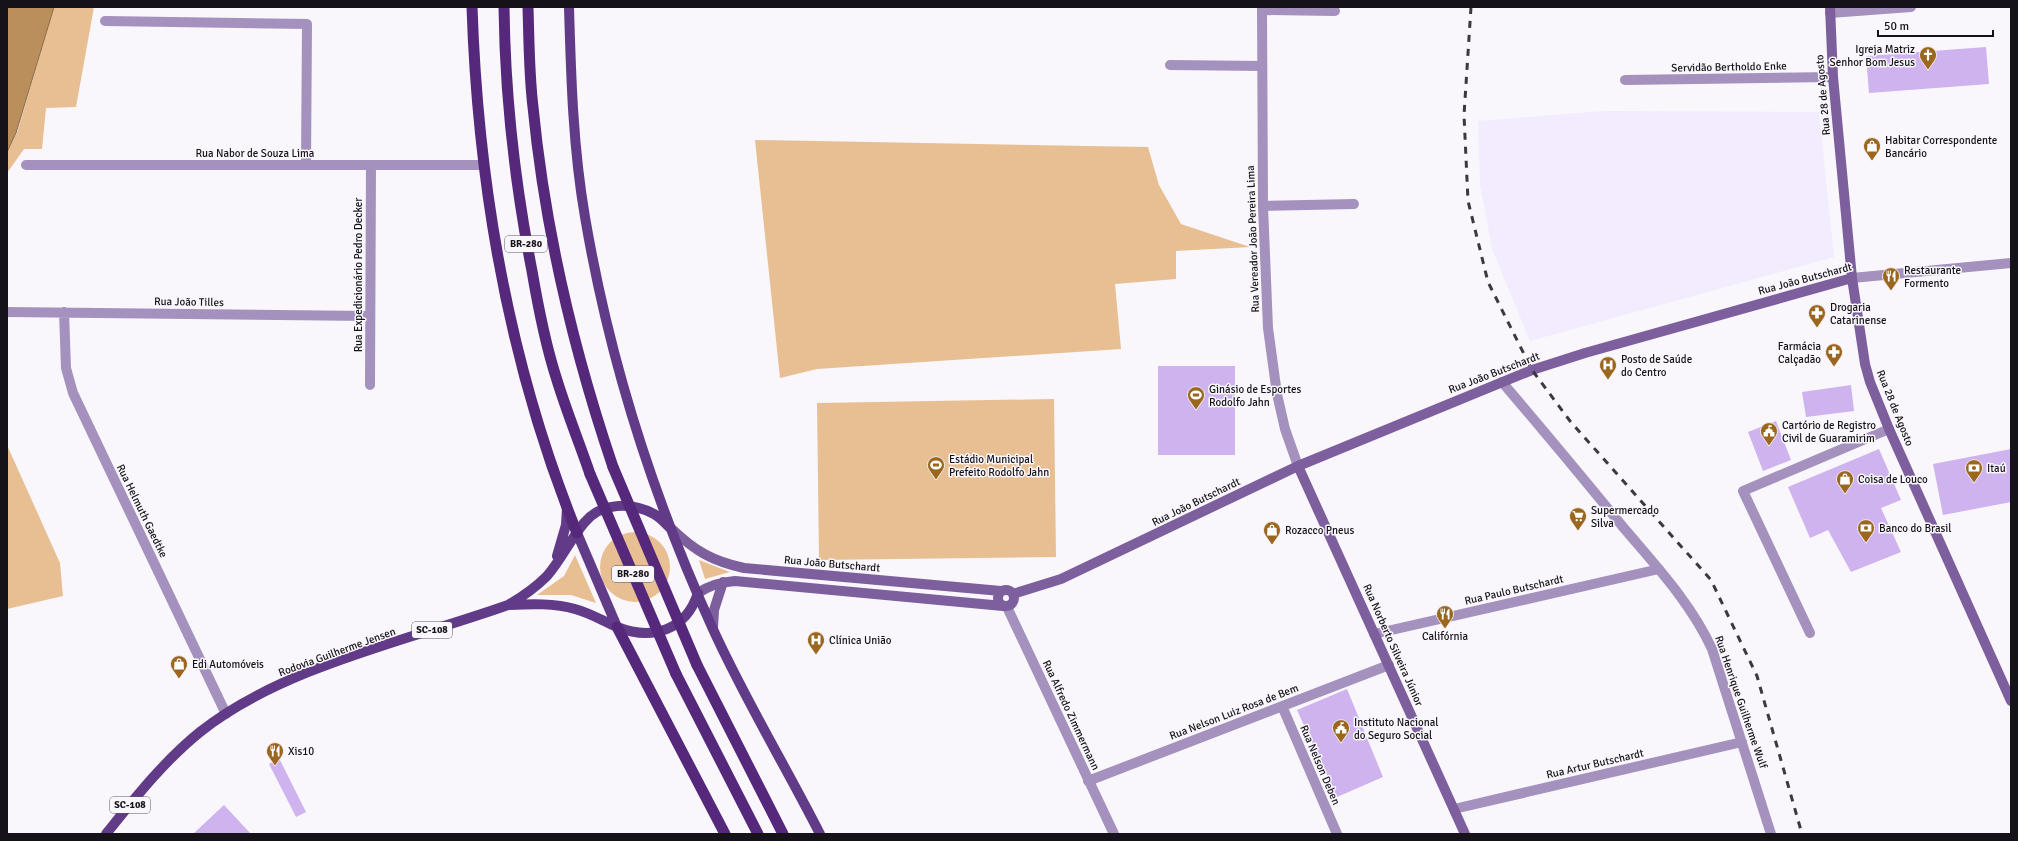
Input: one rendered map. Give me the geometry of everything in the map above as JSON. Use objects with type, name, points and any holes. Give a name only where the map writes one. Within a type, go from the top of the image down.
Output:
[{"type":"highway","points":[[472,7],[477,111],[492,232],[509,314],[526,382],[577,533]]},
{"type":"highway","name":"BR-280","points":[[504,7],[507,85],[513,156],[524,230],[538,304],[556,377],[590,474],[676,674],[758,834]]},
{"type":"highway","name":"BR-280","points":[[528,7],[532,106],[554,253],[574,340],[594,409],[613,467],[697,665],[782,834]]},
{"type":"highway","points":[[617,627],[725,834]]},
{"type":"main road","points":[[569,7],[576,145],[584,216],[613,350],[646,458],[672,529],[698,593],[713,628],[820,834]]},
{"type":"main road","name":"Rua 28 de Agosto","points":[[1830,10],[1832,77],[1852,278],[1865,364],[1870,382],[1889,429],[2011,701]]},
{"type":"main road","name":"Rua João Butschardt","points":[[1013,594],[1061,579],[1298,466],[1502,382],[1585,353],[1852,278]]},
{"type":"main road","name":"Rua Norberto Silveira Júnior","points":[[1298,466],[1465,834]]},
{"type":"main road","points":[[672,529],[655,514],[624,505],[611,507],[594,514],[584,523],[577,533],[617,627],[638,633],[651,634],[668,629],[677,625],[686,617],[694,606],[698,593],[709,586],[723,582],[735,581],[1005,606],[1014,602],[1013,594],[1006,590],[1001,591],[998,598],[1005,606]]},
{"type":"main road","points":[[552,570],[561,547],[566,525],[567,507]]},
{"type":"main road","name":"Rua João Butschardt","points":[[672,529],[691,547],[707,556],[744,568],[1001,591]]},
{"type":"main road","name":"Rodovia Guilherme Jensen","points":[[106,834],[153,776],[180,749],[226,714],[269,690],[315,670],[508,605],[535,587],[552,570],[577,533]]},
{"type":"main road","points":[[713,628],[714,610],[723,582]]},
{"type":"main road","name":"Rodovia Guilherme Jensen","points":[[508,605],[545,605],[574,608],[617,627]]},
{"type":"main road","points":[[585,612],[626,645]]},
{"type":"street","points":[[1830,10],[1911,7]]},
{"type":"street","points":[[1262,8],[1336,11]]},
{"type":"street","name":"Rua Vereador João Pereira Lima","points":[[1262,8],[1265,290],[1271,361],[1285,429],[1298,466]]},
{"type":"street","points":[[105,21],[306,24],[306,165]]},
{"type":"street","points":[[1170,65],[1262,66]]},
{"type":"street","name":"Servidão Bertholdo Enke","points":[[1625,80],[1832,77]]},
{"type":"street","name":"Rua Nabor de Souza Lima","points":[[26,165],[483,165]]},
{"type":"street","name":"Rua Expedicionário Pedro Decker","points":[[370,385],[371,165]]},
{"type":"street","points":[[1263,206],[1354,204]]},
{"type":"street","name":"Rua João Butschardt","points":[[1852,278],[2011,263]]},
{"type":"street","name":"Rua João Tilles","points":[[7,312],[370,316]]},
{"type":"street","name":"Rua Helmuth Gaedtke","points":[[64,312],[66,368],[73,393],[226,714]]},
{"type":"street","name":"Rua Henrique Guilherme Wulf","points":[[1502,382],[1659,569],[1701,624],[1712,649],[1771,834]]},
{"type":"street","points":[[1810,633],[1743,491],[1889,429]]},
{"type":"street","name":"Rua Paulo Butschardt","points":[[1374,634],[1659,569]]},
{"type":"street","name":"Rua Alfredo Zimmermann","points":[[1005,606],[1114,834]]},
{"type":"street","name":"Rua Nelson Luiz Rosa de Bem","points":[[1088,781],[1389,665]]},
{"type":"street","name":"Rua Nelson Deben","points":[[1282,706],[1337,834]]},
{"type":"street","name":"Rua Artur Butschardt","points":[[1454,809],[1742,742]]},
{"type":"shaded area","points":[[7,7],[54,7],[16,133],[7,152]]},
{"type":"shaded area","points":[[54,7],[94,7],[76,107],[46,108],[42,149],[24,149],[7,173],[7,152],[17,133]]},
{"type":"shaded area","points":[[1604,111],[1819,112],[1834,257],[1530,341],[1492,249],[1480,184],[1478,121]]},
{"type":"shaded area","points":[[755,140],[1148,147],[1159,185],[1181,224],[1250,247],[1176,251],[1176,279],[1115,284],[1121,349],[817,369],[780,378]]},
{"type":"shaded area","name":"Estádio Municipal Prefeito Rodolfo Jahn","points":[[1054,399],[1056,557],[819,560],[817,403]]},
{"type":"shaded area","points":[[7,445],[60,563],[63,596],[7,609]]},
{"type":"shaded area","points":[[635,532],[648,535],[660,542],[667,554],[670,567],[667,580],[660,592],[648,599],[635,602],[622,599],[610,592],[603,580],[600,567],[603,554],[610,542],[622,535]]},
{"type":"shaded area","points":[[575,555],[596,603],[571,595],[537,595],[564,576]]},
{"type":"shaded area","points":[[699,560],[730,572],[705,579]]},
{"type":"building","name":"Igreja Matriz Senhor Bom Jesus","points":[[1986,47],[1989,84],[1869,93],[1866,56]]},
{"type":"building","name":"Ginásio de Esportes Rodolfo Jahn","points":[[1158,366],[1235,366],[1235,455],[1158,455]]},
{"type":"building","points":[[1851,385],[1854,411],[1806,417],[1802,392]]},
{"type":"building","name":"Cartório de Registro Civil de Guaramirim","points":[[1776,421],[1791,460],[1763,471],[1748,432]]},
{"type":"building","name":"Coisa de Louco","points":[[1879,449],[1901,500],[1881,508],[1901,552],[1851,572],[1828,530],[1810,538],[1788,487]]},
{"type":"building","name":"Itaú","points":[[2011,449],[2011,502],[1943,515],[1933,464]]},
{"type":"building","name":"Instituto Nacional do Seguro Social","points":[[1347,689],[1383,777],[1337,797],[1297,710]]},
{"type":"building","points":[[279,758],[306,812],[296,817],[269,764]]},
{"type":"building","points":[[224,805],[251,834],[193,834]]},
{"type":"railway","points":[[1471,7],[1464,115],[1468,201],[1488,282],[1532,370],[1570,421],[1711,580],[1757,676],[1802,834]]},
{"type":"place","name":"Igreja Matriz Senhor Bom Jesus","points":[[1928,70]]},
{"type":"place","name":"Habitar Correspondente Bancário","points":[[1872,161]]},
{"type":"place","name":"Restaurante Formento","points":[[1891,291]]},
{"type":"place","name":"Drogaria Catarinense","points":[[1817,328]]},
{"type":"place","name":"Farmácia Calçadão","points":[[1834,367]]},
{"type":"place","name":"Posto de Saúde do Centro","points":[[1608,380]]},
{"type":"place","name":"Ginásio de Esportes Rodolfo Jahn","points":[[1196,410]]},
{"type":"place","name":"Cartório de Registro Civil de Guaramirim","points":[[1769,446]]},
{"type":"place","name":"Estádio Municipal Prefeito Rodolfo Jahn","points":[[936,480]]},
{"type":"place","name":"Itaú","points":[[1974,483]]},
{"type":"place","name":"Coisa de Louco","points":[[1845,494]]},
{"type":"place","name":"Supermercado Silva","points":[[1578,531]]},
{"type":"place","name":"Banco do Brasil","points":[[1866,543]]},
{"type":"place","name":"Rozacco Pneus","points":[[1272,545]]},
{"type":"place","name":"Califórnia","points":[[1445,629]]},
{"type":"place","name":"Clínica União","points":[[816,655]]},
{"type":"place","name":"Edi Automóveis","points":[[179,679]]},
{"type":"place","name":"Instituto Nacional do Seguro Social","points":[[1341,743]]},
{"type":"place","name":"Xis10","points":[[275,766]]}]
